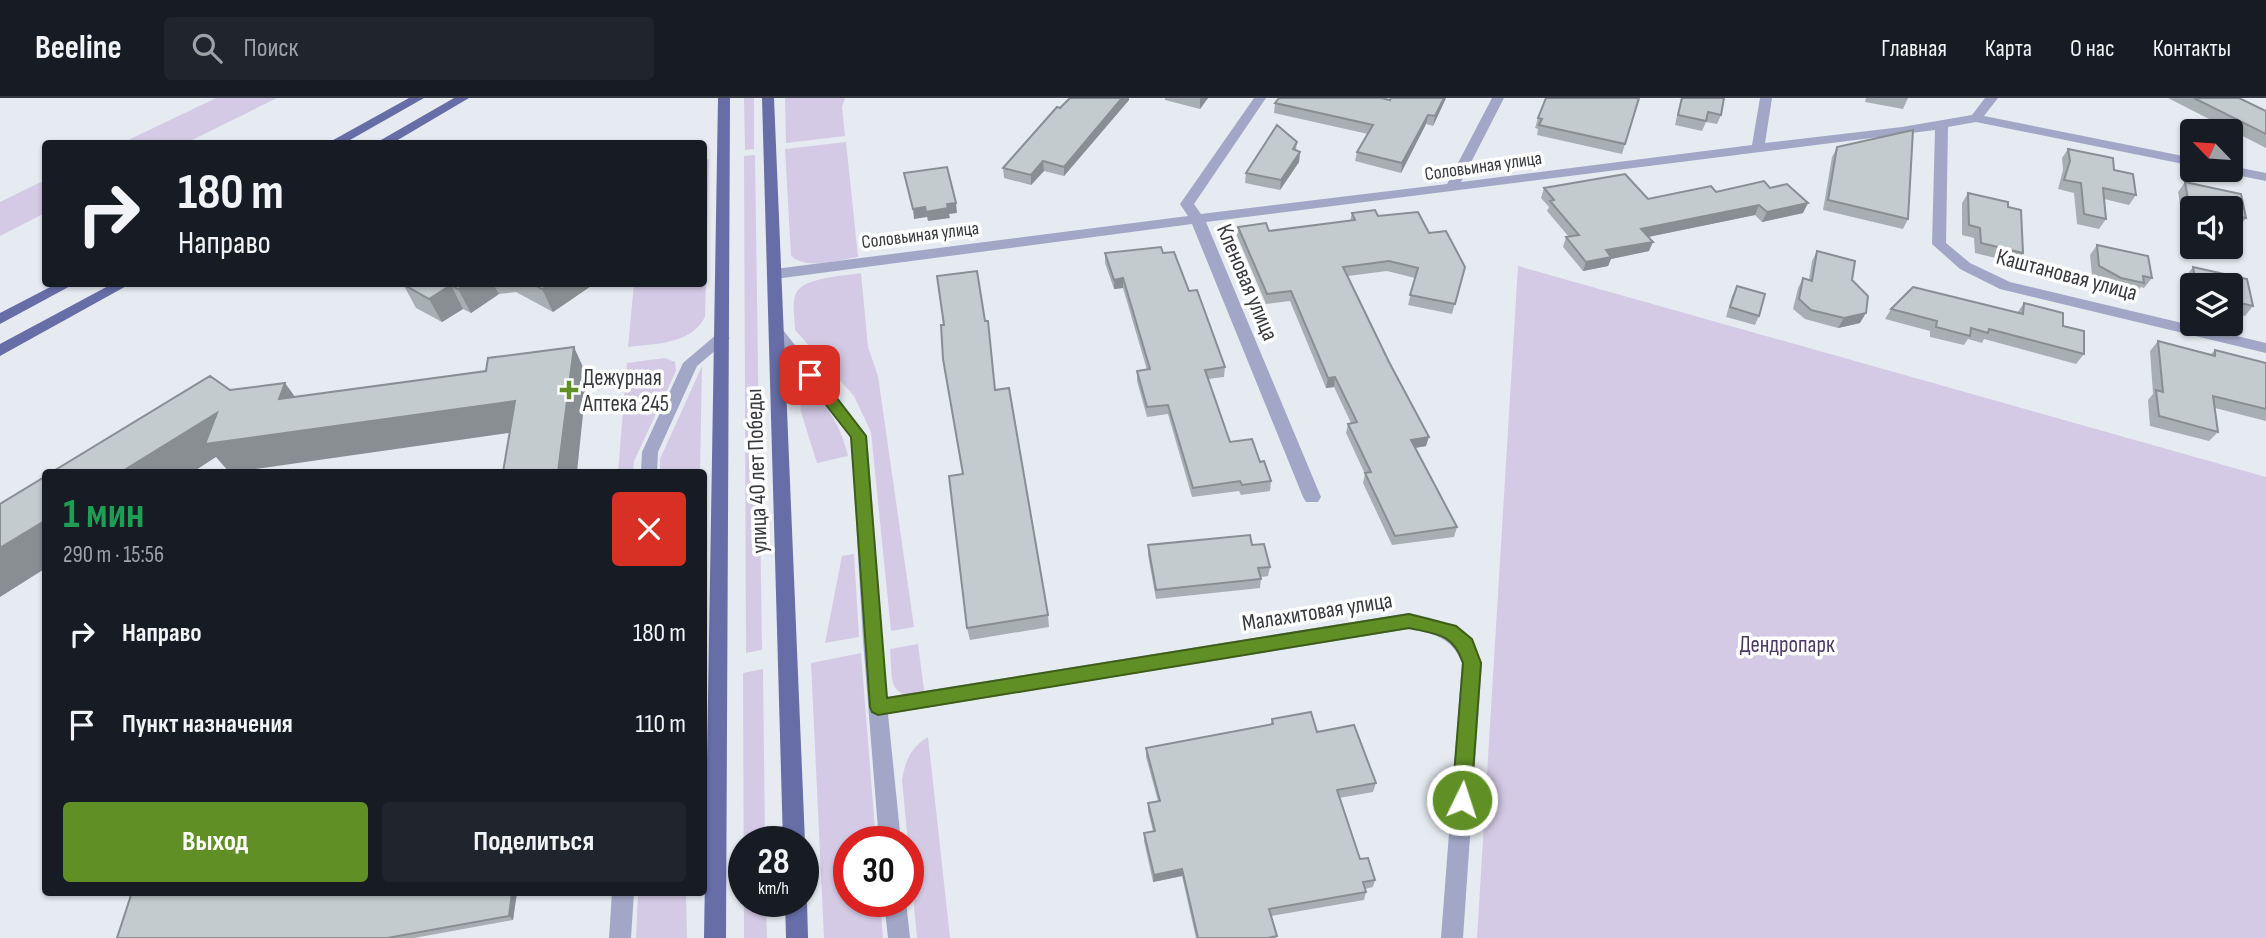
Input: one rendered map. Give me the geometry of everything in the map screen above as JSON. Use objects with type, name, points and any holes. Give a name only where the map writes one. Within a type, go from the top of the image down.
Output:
[{"type":"main road","points":[[339,140],[418,98]]},
{"type":"main road","points":[[387,140],[463,98]]},
{"type":"main road","name":"улица 40 лет Победы","points":[[715,938],[724,98]]},
{"type":"main road","name":"улица 40 лет Победы","points":[[768,98],[793,826]]},
{"type":"main road","points":[[0,319],[61,287]]},
{"type":"main road","points":[[0,351],[118,287]]},
{"type":"main road","points":[[796,917],[797,938]]},
{"type":"street","name":"Кленовая улица","points":[[1260,98],[1187,204],[1196,218],[1312,497]]},
{"type":"street","points":[[1451,190],[1498,98]]},
{"type":"street","points":[[1758,147],[1766,98]]},
{"type":"street","points":[[1976,118],[1992,98]]},
{"type":"street","name":"Соловьиная улица","points":[[775,274],[1196,218],[1451,190],[1758,147],[1942,125],[1976,118],[2180,159]]},
{"type":"street","name":"Каштановая улица","points":[[1942,125],[1939,244],[1965,266],[2005,286],[2266,348]]},
{"type":"street","points":[[2244,173],[2266,177]]},
{"type":"street","points":[[778,334],[859,436],[889,826]]},
{"type":"street","points":[[649,469],[650,452],[691,363],[722,338]]},
{"type":"street","name":"Малахитовая улица","points":[[878,707],[1409,621],[1450,631],[1465,644],[1472,663],[1452,938]]},
{"type":"street","points":[[620,938],[623,896]]},
{"type":"street","points":[[897,917],[899,938]]},
{"type":"green space","points":[[216,98],[277,98],[192,140],[128,140]]},
{"type":"green space","points":[[744,98],[754,98],[754,149],[745,150]]},
{"type":"green space","points":[[785,98],[845,98],[842,107],[845,136],[786,143]]},
{"type":"green space","points":[[846,142],[858,257],[823,263],[798,260],[791,256],[785,149]]},
{"type":"green space","points":[[755,155],[762,650],[746,653],[744,156]]},
{"type":"green space","points":[[707,159],[709,159],[707,238]]},
{"type":"green space","points":[[42,181],[42,215],[0,236],[0,202]]},
{"type":"green space","name":"Дендропарк","points":[[1518,266],[2266,477],[2266,938],[1477,938]]},
{"type":"green space","points":[[861,273],[868,347],[878,376],[914,627],[891,631],[871,432],[854,396],[795,330],[794,304],[798,290],[814,281]]},
{"type":"green space","points":[[634,287],[706,287],[705,317],[691,333],[672,341],[628,347]]},
{"type":"green space","points":[[665,358],[675,362],[676,371],[634,461],[633,469],[618,469],[627,363]]},
{"type":"green space","points":[[702,366],[700,469],[660,469],[660,459]]},
{"type":"green space","points":[[797,373],[829,411],[845,443],[848,456],[817,463],[801,412]]},
{"type":"green space","points":[[854,554],[859,637],[825,643],[842,556]]},
{"type":"green space","points":[[918,644],[925,697],[903,694],[894,685],[892,678],[890,649]]},
{"type":"green space","points":[[861,653],[875,826],[833,826],[833,917],[881,917],[883,938],[824,938],[811,663]]},
{"type":"green space","points":[[763,669],[765,826],[744,826],[743,673]]},
{"type":"green space","points":[[928,737],[950,938],[917,938],[915,917],[924,917],[924,826],[906,826],[902,780],[910,755],[917,745]]},
{"type":"green space","points":[[638,896],[686,896],[687,938],[636,938]]},
{"type":"green space","points":[[744,917],[766,917],[767,938],[744,938]]},
{"type":"building","points":[[1070,98],[1122,98],[1064,167],[1043,161],[1031,175],[1003,168],[1057,107],[1060,108]]},
{"type":"building","points":[[1279,98],[1444,98],[1435,116],[1428,115],[1402,163],[1357,152],[1373,125],[1275,103]]},
{"type":"building","points":[[1546,98],[1639,98],[1625,144],[1539,125],[1542,119],[1538,118]]},
{"type":"building","points":[[1682,98],[1724,98],[1721,115],[1708,112],[1706,121],[1678,115]]},
{"type":"building","points":[[2194,98],[2239,98],[2266,111],[2266,134],[2244,123],[2244,119],[2236,119]]},
{"type":"building","points":[[1277,125],[1297,142],[1293,149],[1300,152],[1281,180],[1246,173]]},
{"type":"building","points":[[1913,130],[1908,219],[1828,200],[1837,147]]},
{"type":"building","points":[[2068,149],[2113,158],[2114,170],[2133,174],[2136,195],[2103,188],[2106,219],[2084,214],[2081,183],[2064,180],[2070,161]]},
{"type":"building","points":[[947,167],[956,203],[947,204],[948,208],[926,212],[925,207],[913,209],[904,173]]},
{"type":"building","points":[[1625,174],[1648,199],[1711,186],[1716,192],[1764,181],[1770,188],[1787,184],[1808,203],[1767,212],[1759,205],[1641,229],[1653,242],[1606,250],[1611,257],[1586,262],[1566,237],[1579,235],[1550,201],[1554,200],[1544,188]]},
{"type":"building","points":[[2185,182],[2241,196],[2187,196]]},
{"type":"building","points":[[1968,193],[2008,202],[2008,207],[2021,210],[2023,253],[1981,243],[1980,228],[1969,225]]},
{"type":"building","points":[[1375,210],[1378,216],[1418,212],[1429,233],[1446,231],[1465,267],[1455,304],[1410,295],[1418,268],[1389,261],[1343,267],[1429,437],[1411,440],[1457,527],[1395,536],[1365,473],[1371,472],[1348,424],[1357,422],[1335,377],[1328,378],[1291,291],[1267,294],[1238,227],[1266,223],[1269,231],[1355,220],[1352,213]]},
{"type":"building","points":[[2097,245],[2148,256],[2152,278],[2143,276],[2144,283],[2121,278],[2099,266]]},
{"type":"building","points":[[1161,247],[1163,253],[1174,252],[1189,291],[1197,290],[1225,367],[1205,370],[1230,442],[1252,439],[1260,462],[1264,461],[1271,481],[1242,485],[1240,481],[1193,488],[1168,405],[1147,407],[1137,371],[1150,369],[1123,278],[1114,280],[1105,253]]},
{"type":"building","points":[[1817,251],[1855,261],[1852,280],[1868,296],[1866,313],[1844,318],[1811,310],[1799,299],[1803,278],[1812,281]]},
{"type":"building","points":[[2193,267],[2220,273],[2194,273]]},
{"type":"building","points":[[977,271],[985,321],[988,321],[995,390],[1009,388],[1048,615],[967,628],[949,476],[963,474],[943,359],[941,325],[944,325],[937,276]]},
{"type":"building","points":[[2243,278],[2247,279],[2253,306],[2243,304]]},
{"type":"building","points":[[1737,286],[1765,294],[1759,316],[1730,307]]},
{"type":"building","points":[[408,287],[448,287],[429,299]]},
{"type":"building","points":[[1913,287],[2023,314],[2024,303],[2063,313],[2063,326],[2084,331],[2084,354],[1989,329],[1988,333],[1971,328],[1970,336],[1936,327],[1937,321],[1891,309]]},
{"type":"building","points":[[2158,341],[2215,356],[2215,350],[2266,363],[2266,409],[2213,396],[2218,432],[2159,416],[2156,390],[2163,392]]},
{"type":"building","points":[[574,347],[558,469],[504,469],[515,401],[205,444],[217,413],[126,469],[57,469],[210,376],[230,390],[285,383],[279,399],[486,371],[488,358]]},
{"type":"building","points":[[42,478],[42,522],[0,548],[0,504]]},
{"type":"building","points":[[1250,535],[1252,545],[1264,544],[1270,567],[1258,568],[1261,579],[1156,590],[1148,545]]},
{"type":"building","points":[[1311,712],[1317,732],[1354,725],[1376,783],[1337,790],[1360,859],[1368,858],[1375,880],[1363,882],[1366,892],[1269,909],[1277,936],[1198,938],[1182,869],[1154,875],[1144,833],[1155,831],[1148,803],[1160,801],[1146,748],[1273,724],[1272,719]]},
{"type":"building","points":[[131,896],[512,896],[509,916],[387,938],[117,938]]},
{"type":"place","name":"Дежурная Аптека 245","points":[[569,390]]},
{"type":"route","points":[[810,375],[859,436],[878,707],[1409,621],[1450,631],[1465,644],[1472,663],[1462,800]]}]
